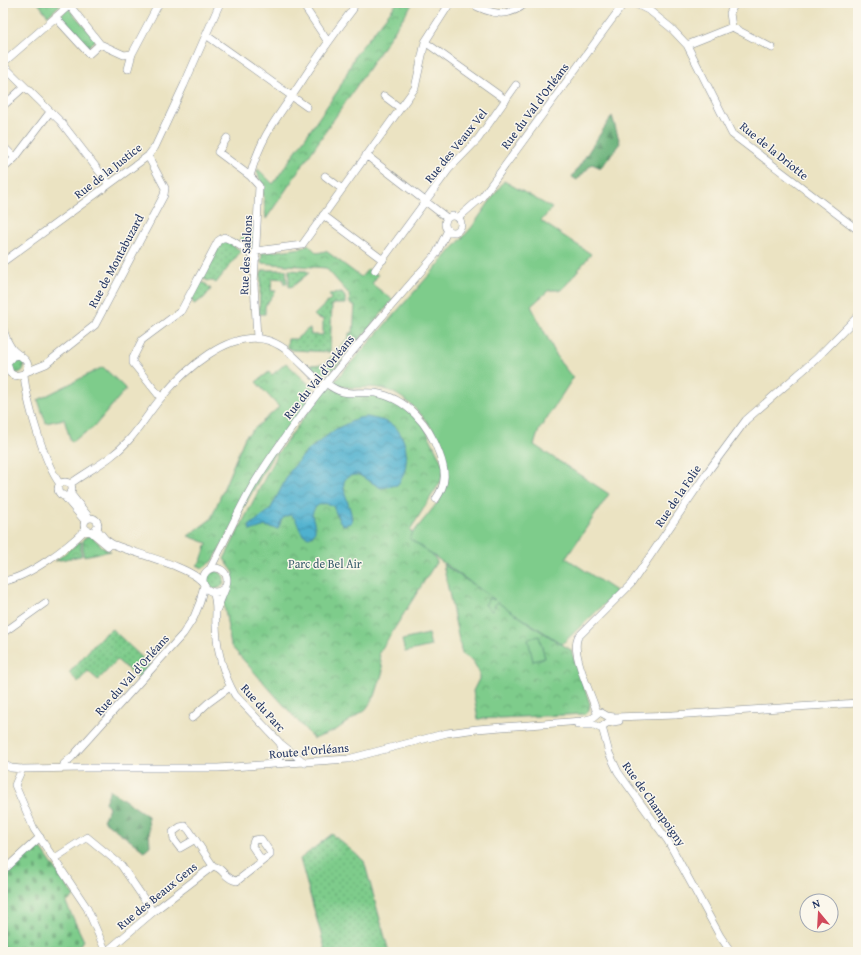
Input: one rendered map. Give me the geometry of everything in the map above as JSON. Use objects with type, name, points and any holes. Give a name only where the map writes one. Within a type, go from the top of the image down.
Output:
[{"type":"street","points":[[128,69],[132,54],[159,3]]},
{"type":"street","name":"Rue de la Justice","points":[[3,262],[148,156],[161,134],[220,3]]},
{"type":"street","points":[[302,3],[328,42]]},
{"type":"street","points":[[250,176],[256,154],[264,136],[328,42],[353,9],[354,3]]},
{"type":"street","points":[[256,251],[302,245],[415,88],[425,42],[450,3]]},
{"type":"street","points":[[470,3],[490,13],[508,13],[517,10],[526,3]]},
{"type":"street","name":"Rue du Val d'Orléans","points":[[209,570],[222,548],[252,486],[285,437],[325,384],[436,254],[448,230],[456,231],[460,228],[461,223],[458,218],[482,197],[624,3]]},
{"type":"street","name":"Rue de la Driotte","points":[[634,3],[640,5],[667,25],[687,45],[732,134],[858,230]]},
{"type":"street","points":[[732,27],[730,13],[735,3]]},
{"type":"street","points":[[109,184],[61,122],[24,87],[3,64],[71,4],[100,44],[124,55],[132,54]]},
{"type":"street","points":[[56,18],[89,54],[100,44]]},
{"type":"street","points":[[687,45],[732,27],[772,48]]},
{"type":"street","points":[[206,36],[307,107]]},
{"type":"street","points":[[425,42],[506,100]]},
{"type":"street","name":"Rue des Veaux Vel","points":[[375,270],[449,169],[478,139],[516,85]]},
{"type":"street","points":[[3,106],[24,87]]},
{"type":"street","points":[[384,96],[400,108]]},
{"type":"street","points":[[3,169],[14,158],[50,112]]},
{"type":"street","name":"Rue des Sablons","points":[[227,138],[218,152],[250,176],[259,186],[254,310],[258,338]]},
{"type":"street","points":[[3,146],[14,158]]},
{"type":"street","points":[[366,155],[447,218]]},
{"type":"street","name":"Rue de Montabuzard","points":[[25,373],[42,366],[95,325],[164,195],[165,188],[148,156]]},
{"type":"street","points":[[325,176],[342,189]]},
{"type":"street","points":[[324,215],[383,260]]},
{"type":"street","points":[[447,218],[453,216],[458,218]]},
{"type":"street","points":[[447,218],[445,226],[448,230]]},
{"type":"street","points":[[161,398],[133,363],[133,358],[142,340],[181,311],[218,241],[224,237],[228,238],[241,246],[256,259]]},
{"type":"street","name":"Rue de la Folie","points":[[595,719],[576,652],[576,642],[578,637],[621,596],[635,578],[740,427],[760,406],[816,358],[858,316]]},
{"type":"street","points":[[3,329],[6,340],[8,370],[16,376],[28,400],[51,470],[60,484],[58,491],[66,494],[87,519],[95,520],[91,529],[37,567],[12,580],[3,581]]},
{"type":"street","points":[[70,484],[108,460],[128,441],[161,398],[190,369],[218,347],[243,340],[258,338],[270,341],[283,348],[325,384],[343,393],[374,393],[387,396],[405,405],[417,416],[434,440],[446,472],[444,485],[436,499]]},
{"type":"street","points":[[6,340],[12,349],[27,361],[28,366],[25,373],[28,400]]},
{"type":"street","points":[[20,356],[13,356],[8,362],[3,375],[16,376],[25,373]]},
{"type":"street","name":"Rue de Montabuzard","points":[[27,361],[37,365],[49,360]]},
{"type":"street","points":[[60,484],[64,482],[70,484]]},
{"type":"street","points":[[66,494],[71,490],[70,484]]},
{"type":"street","points":[[87,519],[84,526],[91,529],[108,547],[138,556],[151,558],[184,569],[197,576],[213,592],[221,591],[226,584],[227,577],[223,571],[217,568],[209,570],[184,569]]},
{"type":"street","name":"Rue du Val d'Orléans","points":[[222,548],[220,559],[223,571]]},
{"type":"street","points":[[204,584],[204,576],[209,570]]},
{"type":"street","name":"Rue du Val d'Orléans","points":[[63,768],[64,764],[71,756],[142,681],[183,634],[194,618],[200,602],[204,584]]},
{"type":"street","name":"Rue du Parc","points":[[226,584],[217,609],[216,626],[221,664],[230,687],[235,695],[280,743],[305,763]]},
{"type":"street","name":"Rue du Val d'Orléans","points":[[200,602],[213,592]]},
{"type":"street","name":"Rue du Parc","points":[[213,592],[217,609]]},
{"type":"street","points":[[3,633],[45,603]]},
{"type":"street","name":"Rue du Parc","points":[[192,718],[208,703],[230,687]]},
{"type":"street","points":[[595,719],[605,722],[676,715],[858,702]]},
{"type":"street","points":[[595,719],[602,713],[605,722]]},
{"type":"street","name":"Route d'Orléans","points":[[3,764],[11,768],[22,769],[259,767],[356,758],[415,740],[447,733],[595,719]]},
{"type":"street","name":"Rue de Champoigny","points":[[605,722],[609,753],[618,772],[668,841],[720,936],[731,952]]},
{"type":"street","name":"Rue du Parc","points":[[280,743],[281,754]]},
{"type":"street","points":[[259,767],[278,761],[281,754],[290,750]]},
{"type":"street","points":[[71,756],[76,768]]},
{"type":"street","name":"Rue du Val d'Orléans","points":[[47,769],[71,756]]},
{"type":"street","points":[[22,769],[16,780],[16,789],[34,829],[55,858],[87,908],[106,952]]},
{"type":"street","points":[[3,871],[40,837]]},
{"type":"street","points":[[55,858],[86,837],[113,856],[121,865],[153,912]]},
{"type":"street","points":[[194,840],[213,866]]},
{"type":"street","name":"Rue des Beaux Gens","points":[[106,952],[153,912],[213,866],[218,867],[229,879],[237,881],[262,862]]},
{"type":"green space","points":[[38,3],[62,3],[48,16]]},
{"type":"green space","points":[[397,3],[413,3],[266,219],[263,190],[257,171],[258,169],[273,184],[339,89],[356,54]]},
{"type":"green space","points":[[68,8],[96,39],[87,48],[59,17]]},
{"type":"green space","points":[[612,116],[620,143],[601,168],[592,164],[577,180],[572,177]]},
{"type":"green space","points":[[504,181],[552,208],[541,221],[591,254],[562,290],[549,290],[531,306],[560,362],[573,378],[539,430],[534,445],[609,494],[566,558],[617,592],[562,644],[497,602],[492,611],[485,605],[489,598],[495,600],[409,538],[442,496],[444,491],[447,477],[446,461],[441,446],[433,430],[422,416],[410,404],[397,395],[384,389],[371,387],[352,388],[334,382],[472,227]]},
{"type":"green space","points":[[254,225],[252,249],[239,240]]},
{"type":"green space","points":[[224,239],[241,251],[216,283],[213,281],[208,281],[202,278],[217,251],[216,249]]},
{"type":"green space","points":[[308,244],[317,253],[326,251],[361,277],[368,269],[378,275],[372,284],[393,300],[360,339],[353,333],[355,305],[350,304],[349,294],[326,268],[261,263],[262,253],[302,248]]},
{"type":"green space","points":[[263,270],[286,270],[287,284],[284,284],[284,279],[272,278],[271,291],[276,291],[265,306],[265,314],[259,314],[261,274]]},
{"type":"green space","points":[[289,270],[307,271],[309,273],[293,286],[289,287]]},
{"type":"green space","points":[[199,281],[206,284],[211,289],[204,298],[194,304],[190,297]]},
{"type":"green space","points":[[342,293],[345,297],[345,304],[332,304],[330,352],[292,350],[287,347],[288,339],[296,339],[308,329],[310,329],[311,335],[323,335],[323,319],[317,318],[314,315],[331,299],[329,294]]},
{"type":"green space","points":[[349,333],[353,333],[360,339],[340,363],[329,372],[323,374],[318,373],[309,365],[325,364],[349,337]]},
{"type":"green space","points":[[17,359],[22,361],[24,366],[22,371],[17,373],[12,371],[10,366],[12,361]]},
{"type":"green space","points":[[286,363],[312,387],[313,392],[308,402],[288,429],[213,561],[203,568],[197,565],[201,561],[207,543],[188,536],[211,519],[245,437],[279,407],[256,382],[269,372],[272,375]]},
{"type":"green space","points":[[103,367],[126,389],[93,428],[71,442],[64,419],[46,423],[38,400]]},
{"type":"green space","name":"Parc de Bel Air","points":[[328,385],[333,388],[387,396],[422,421],[444,467],[441,481],[410,530],[437,561],[379,653],[383,671],[375,696],[366,709],[336,730],[314,739],[231,646],[224,604],[234,573],[224,559],[277,454]]},
{"type":"green space","points":[[90,535],[105,549],[111,551],[83,556],[83,539]]},
{"type":"green space","points":[[81,541],[81,556],[55,561]]},
{"type":"green space","points":[[443,564],[539,630],[571,650],[590,704],[589,710],[585,714],[478,719],[473,691],[479,679],[479,672],[473,661],[462,654]]},
{"type":"green space","points":[[215,571],[221,574],[224,580],[221,586],[215,589],[209,586],[206,580],[209,574]]},
{"type":"green space","points":[[112,629],[150,665],[138,678],[117,660],[98,680],[88,671],[78,682],[69,673],[101,637]]},
{"type":"green space","points":[[428,634],[431,646],[405,652],[402,640]]},
{"type":"green space","points":[[539,636],[545,658],[533,661],[528,639]]},
{"type":"green space","points":[[110,790],[148,816],[150,846],[144,851],[103,820],[109,808],[105,802]]},
{"type":"green space","points":[[332,834],[364,861],[389,952],[326,952],[300,859]]},
{"type":"green space","points":[[38,844],[74,896],[66,903],[84,941],[71,952],[3,952],[3,879]]},
{"type":"water","points":[[367,417],[389,423],[398,430],[402,437],[405,445],[406,462],[402,479],[397,485],[381,488],[359,475],[350,476],[345,480],[344,486],[350,509],[351,523],[343,525],[339,520],[333,506],[330,504],[320,504],[313,511],[312,515],[315,531],[309,537],[302,533],[296,520],[291,515],[283,518],[278,529],[265,526],[250,531],[249,526],[270,510],[290,471],[307,451],[336,429],[359,418]]}]
